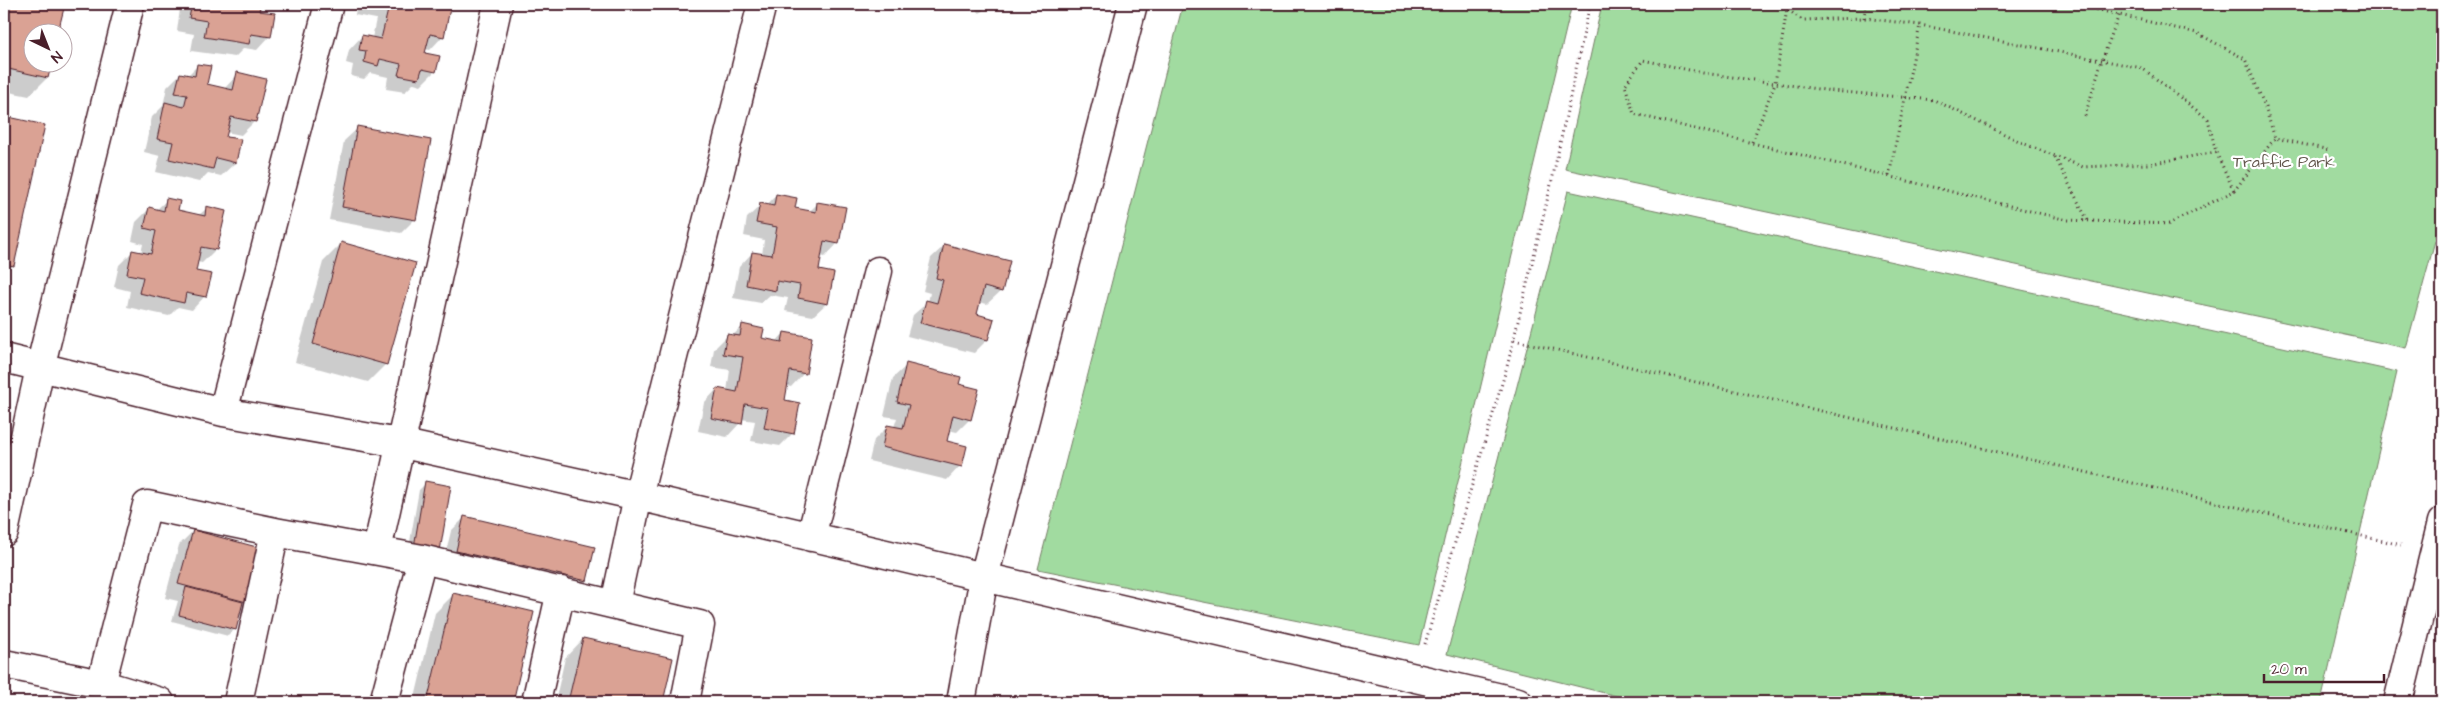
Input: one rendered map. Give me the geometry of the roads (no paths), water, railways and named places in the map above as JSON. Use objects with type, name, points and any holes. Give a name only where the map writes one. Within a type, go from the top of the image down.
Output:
[{"type":"street","points":[[4,532],[40,368],[130,4]]},
{"type":"street","points":[[224,412],[329,4]]},
{"type":"street","points":[[376,550],[498,4]]},
{"type":"street","points":[[615,604],[638,496],[762,4]]},
{"type":"street","points":[[961,702],[984,577],[1133,4]]},
{"type":"street","points":[[811,537],[878,271]]},
{"type":"street","points":[[4,358],[224,412],[399,443],[638,496],[1518,702]]},
{"type":"street","points":[[101,684],[148,505],[275,532],[422,559],[700,624],[685,702]]},
{"type":"street","points":[[2398,702],[2436,553],[2442,522]]},
{"type":"street","points":[[238,702],[275,532]]},
{"type":"street","points":[[384,702],[422,559]]},
{"type":"street","points":[[536,702],[561,591]]},
{"type":"street","points":[[4,664],[101,684],[160,702]]},
{"type":"park label","name":"Traffic Park","points":[[2284,161]]}]
